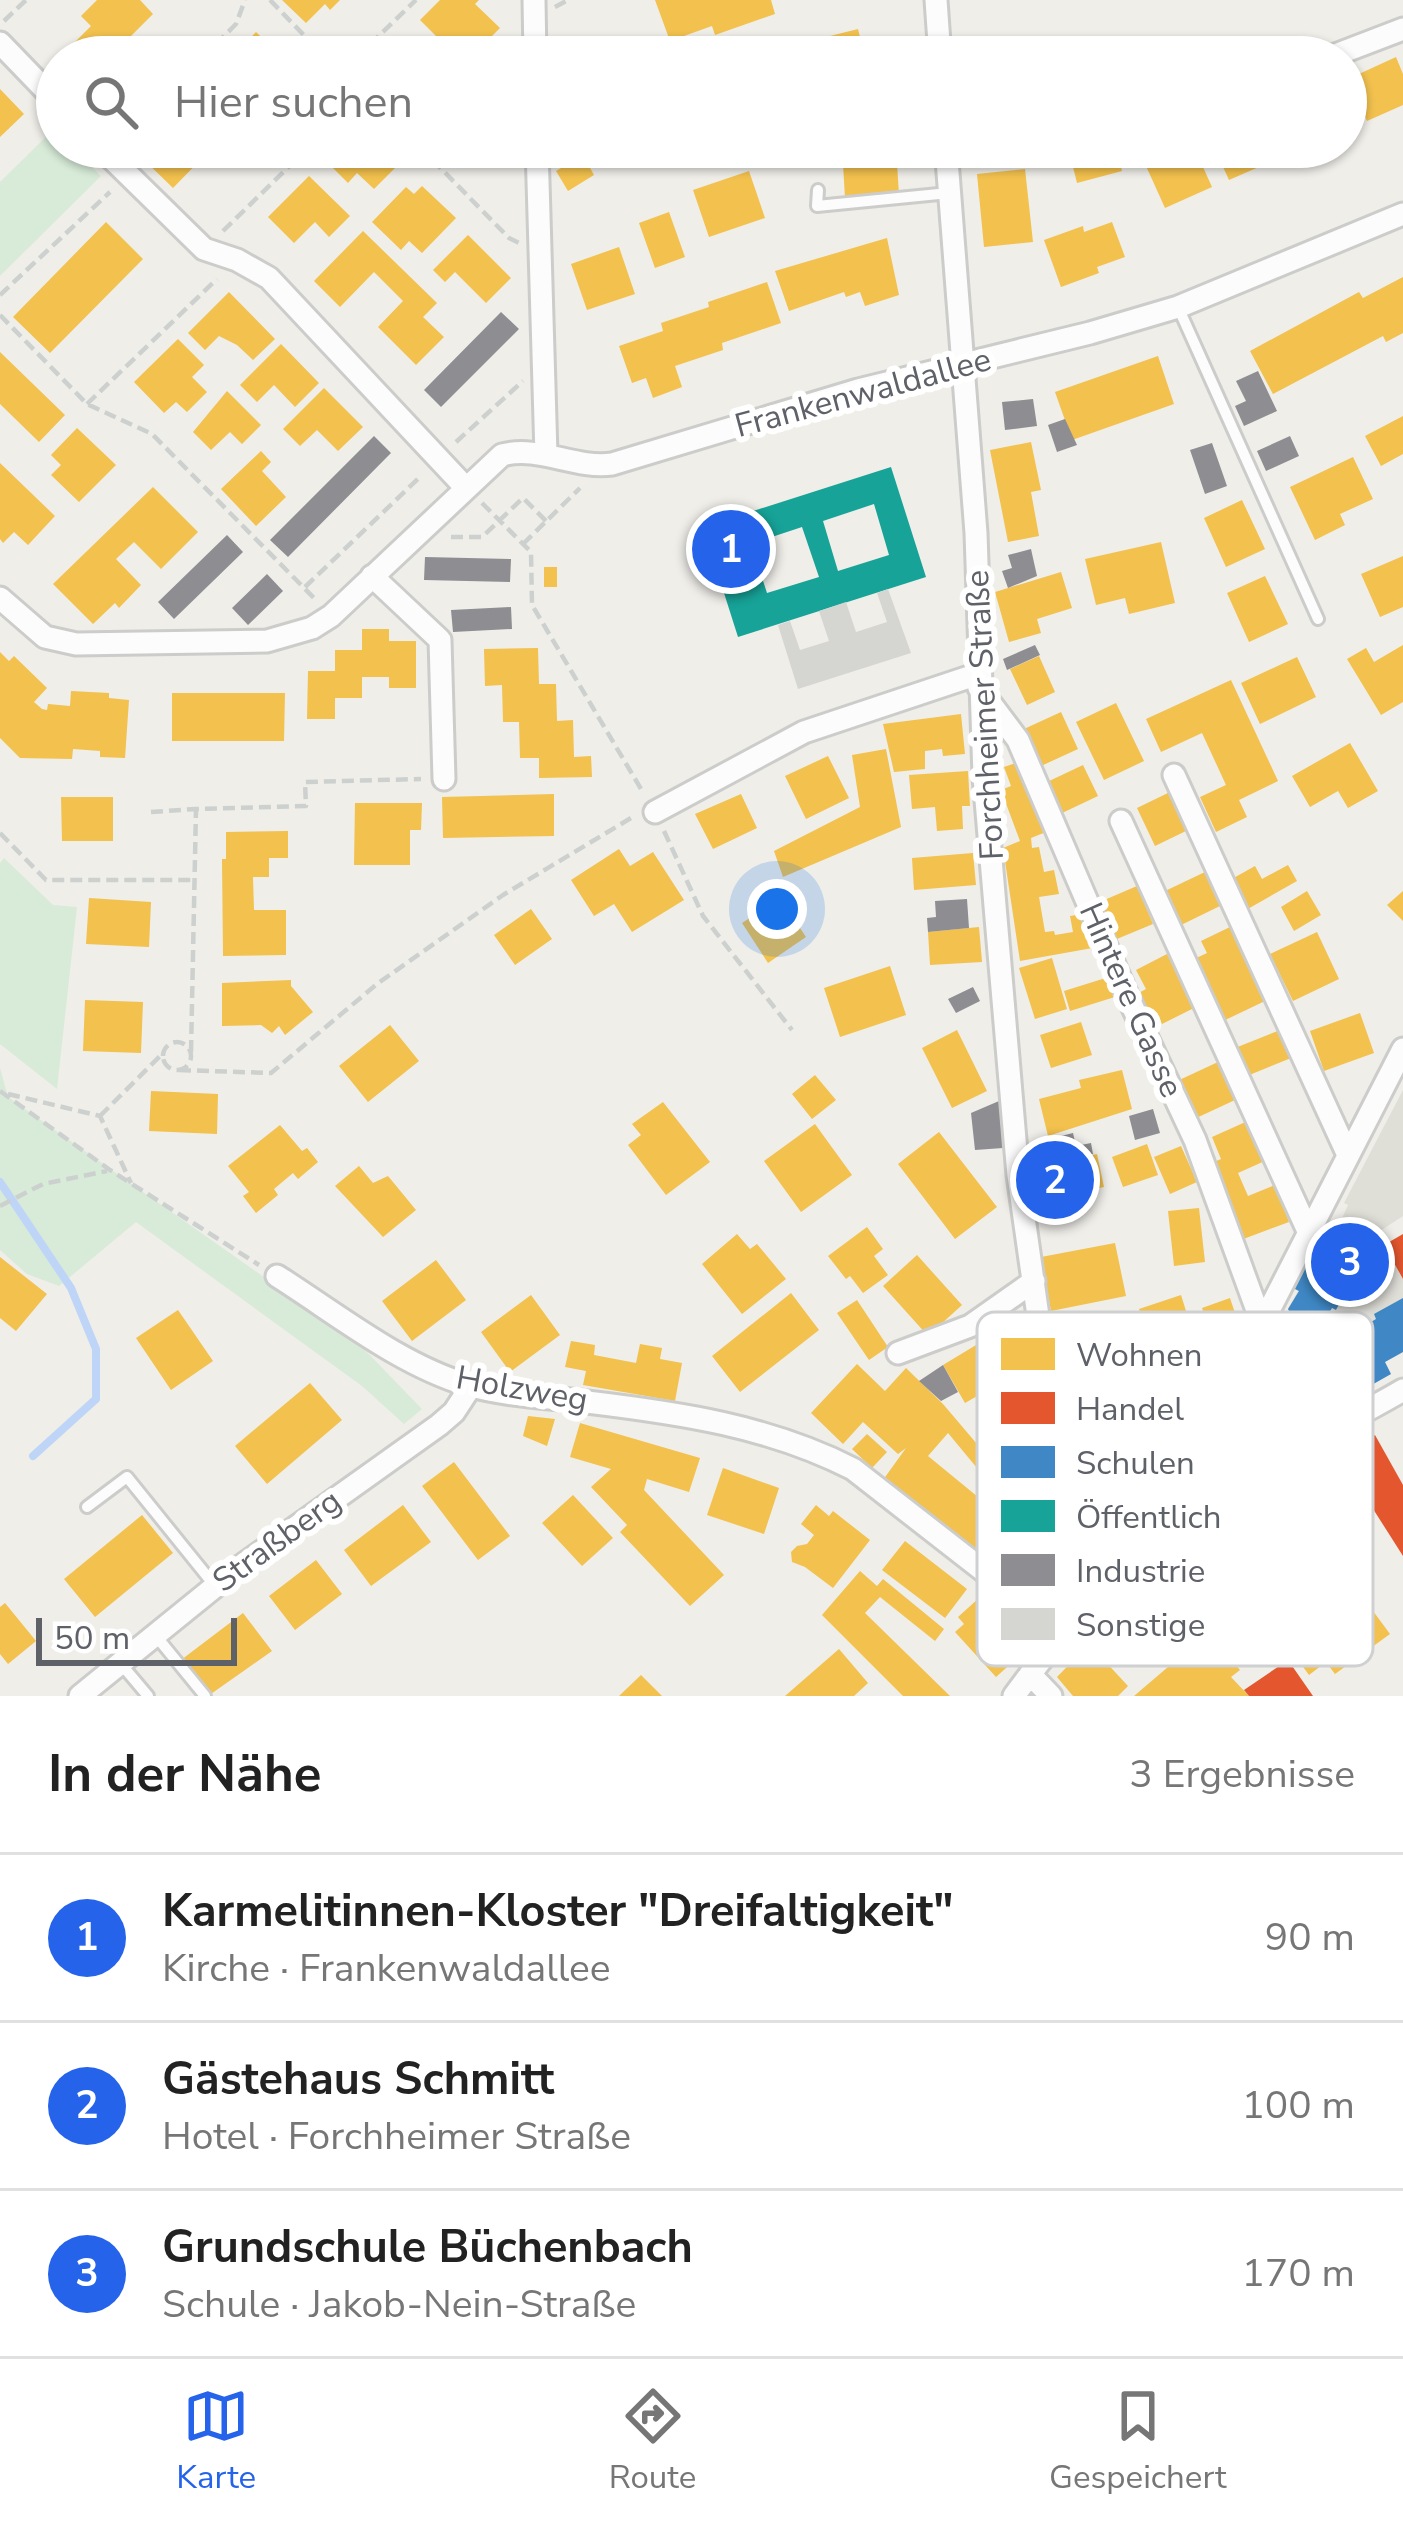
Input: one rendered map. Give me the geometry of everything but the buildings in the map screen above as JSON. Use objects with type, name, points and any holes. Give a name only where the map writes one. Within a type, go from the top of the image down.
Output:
[{"type":"street","points":[[534,0],[535,36]]},
{"type":"street","points":[[936,0],[939,36]]},
{"type":"street","points":[[1367,43],[1403,29]]},
{"type":"street","points":[[0,44],[36,81]]},
{"type":"street","points":[[120,168],[204,249],[237,260],[268,278],[465,487]]},
{"type":"street","points":[[537,168],[546,455]]},
{"type":"street","name":"Forchheimer Straße","points":[[947,168],[976,533],[979,680],[1016,1156],[1038,1312]]},
{"type":"street","name":"Frankenwaldallee","points":[[331,616],[502,455],[518,451],[612,464],[858,390],[1090,334],[1178,307],[1403,214]]},
{"type":"street","points":[[372,576],[440,640],[444,779]]},
{"type":"street","points":[[0,598],[45,637],[76,644],[267,641],[312,628],[331,616]]},
{"type":"street","points":[[653,809],[804,732],[979,680]]},
{"type":"street","name":"Hintere Gasse","points":[[979,680],[1018,740],[1110,957],[1195,1139],[1258,1312]]},
{"type":"street","points":[[1174,775],[1347,1153]]},
{"type":"street","points":[[1121,821],[1308,1232]]},
{"type":"street","points":[[1268,1312],[1403,1048]]},
{"type":"street","name":"Holzweg","points":[[277,1276],[430,1371],[471,1386],[663,1411],[771,1433],[814,1449],[853,1469],[977,1564]]},
{"type":"street","points":[[990,1312],[1034,1281]]},
{"type":"street","points":[[898,1353],[977,1321]]},
{"type":"street","name":"Straßberg","points":[[80,1696],[215,1586],[439,1425],[471,1386]]},
{"type":"street","points":[[1373,1407],[1403,1390]]},
{"type":"street","points":[[1014,1696],[1036,1666]]},
{"type":"street","points":[[1030,1674],[1051,1696]]},
{"type":"lane","points":[[818,190],[818,206],[949,193]]},
{"type":"lane","points":[[1178,307],[1318,620]]},
{"type":"lane","points":[[87,1507],[127,1477],[215,1586]]},
{"type":"lane","points":[[154,1634],[205,1696]]},
{"type":"lane","points":[[119,1662],[148,1696]]},
{"type":"path","points":[[0,25],[26,0]]},
{"type":"path","points":[[224,36],[236,24],[245,0]]},
{"type":"path","points":[[270,0],[305,36]]},
{"type":"path","points":[[379,36],[416,0]]},
{"type":"path","points":[[0,12],[6,19]]},
{"type":"path","points":[[204,249],[287,168]]},
{"type":"path","points":[[441,168],[509,238],[539,252]]},
{"type":"path","points":[[0,295],[127,176]]},
{"type":"path","points":[[87,404],[237,260]]},
{"type":"path","points":[[0,315],[87,404],[152,434],[331,616]]},
{"type":"path","points":[[465,487],[531,552],[532,605],[653,809],[703,916],[792,1030]]},
{"type":"path","points":[[523,544],[580,488]]},
{"type":"path","points":[[426,524],[439,537],[482,537],[523,498],[546,521]]},
{"type":"path","points":[[151,812],[306,806],[305,782],[444,779]]},
{"type":"path","points":[[179,1070],[190,1062],[196,809]]},
{"type":"path","points":[[163,1053],[166,1066],[179,1070],[272,1073],[377,984],[449,933],[547,867],[653,809]]},
{"type":"path","points":[[0,833],[46,880],[196,880]]},
{"type":"path","points":[[100,1116],[168,1045],[177,1042],[190,1052]]},
{"type":"path","points":[[1,1092],[100,1116]]},
{"type":"path","points":[[1,1092],[110,1170],[277,1276]]},
{"type":"path","points":[[100,1116],[131,1184]]},
{"type":"path","points":[[0,1206],[61,1179],[110,1170]]},
{"type":"shaded area","points":[[1403,1090],[1403,1216],[1377,1233],[1403,1279],[1403,1352],[1385,1362],[1391,1374],[1373,1384],[1373,1312],[1288,1309],[1321,1235],[1327,1238],[1335,1221],[1340,1223],[1348,1205],[1344,1203]]},
{"type":"green space","points":[[36,147],[36,168],[93,168],[101,176],[0,276],[0,182]]},
{"type":"green space","points":[[4,858],[53,905],[77,907],[57,1089],[0,1044],[0,863]]},
{"type":"green space","points":[[0,1068],[8,1097],[359,1344],[422,1409],[404,1424],[362,1386],[136,1222],[59,1286],[27,1274],[0,1250]]},
{"type":"waterway","points":[[0,1182],[71,1288],[96,1349],[96,1399],[33,1456]]},
{"type":"place","name":"Karmelitinnen-Kloster \"Dreifaltigkeit\"","points":[[731,549]]},
{"type":"place","name":"Gästehaus Schmitt","points":[[1055,1180]]},
{"type":"place","name":"Grundschule Büchenbach","points":[[1350,1262]]}]
